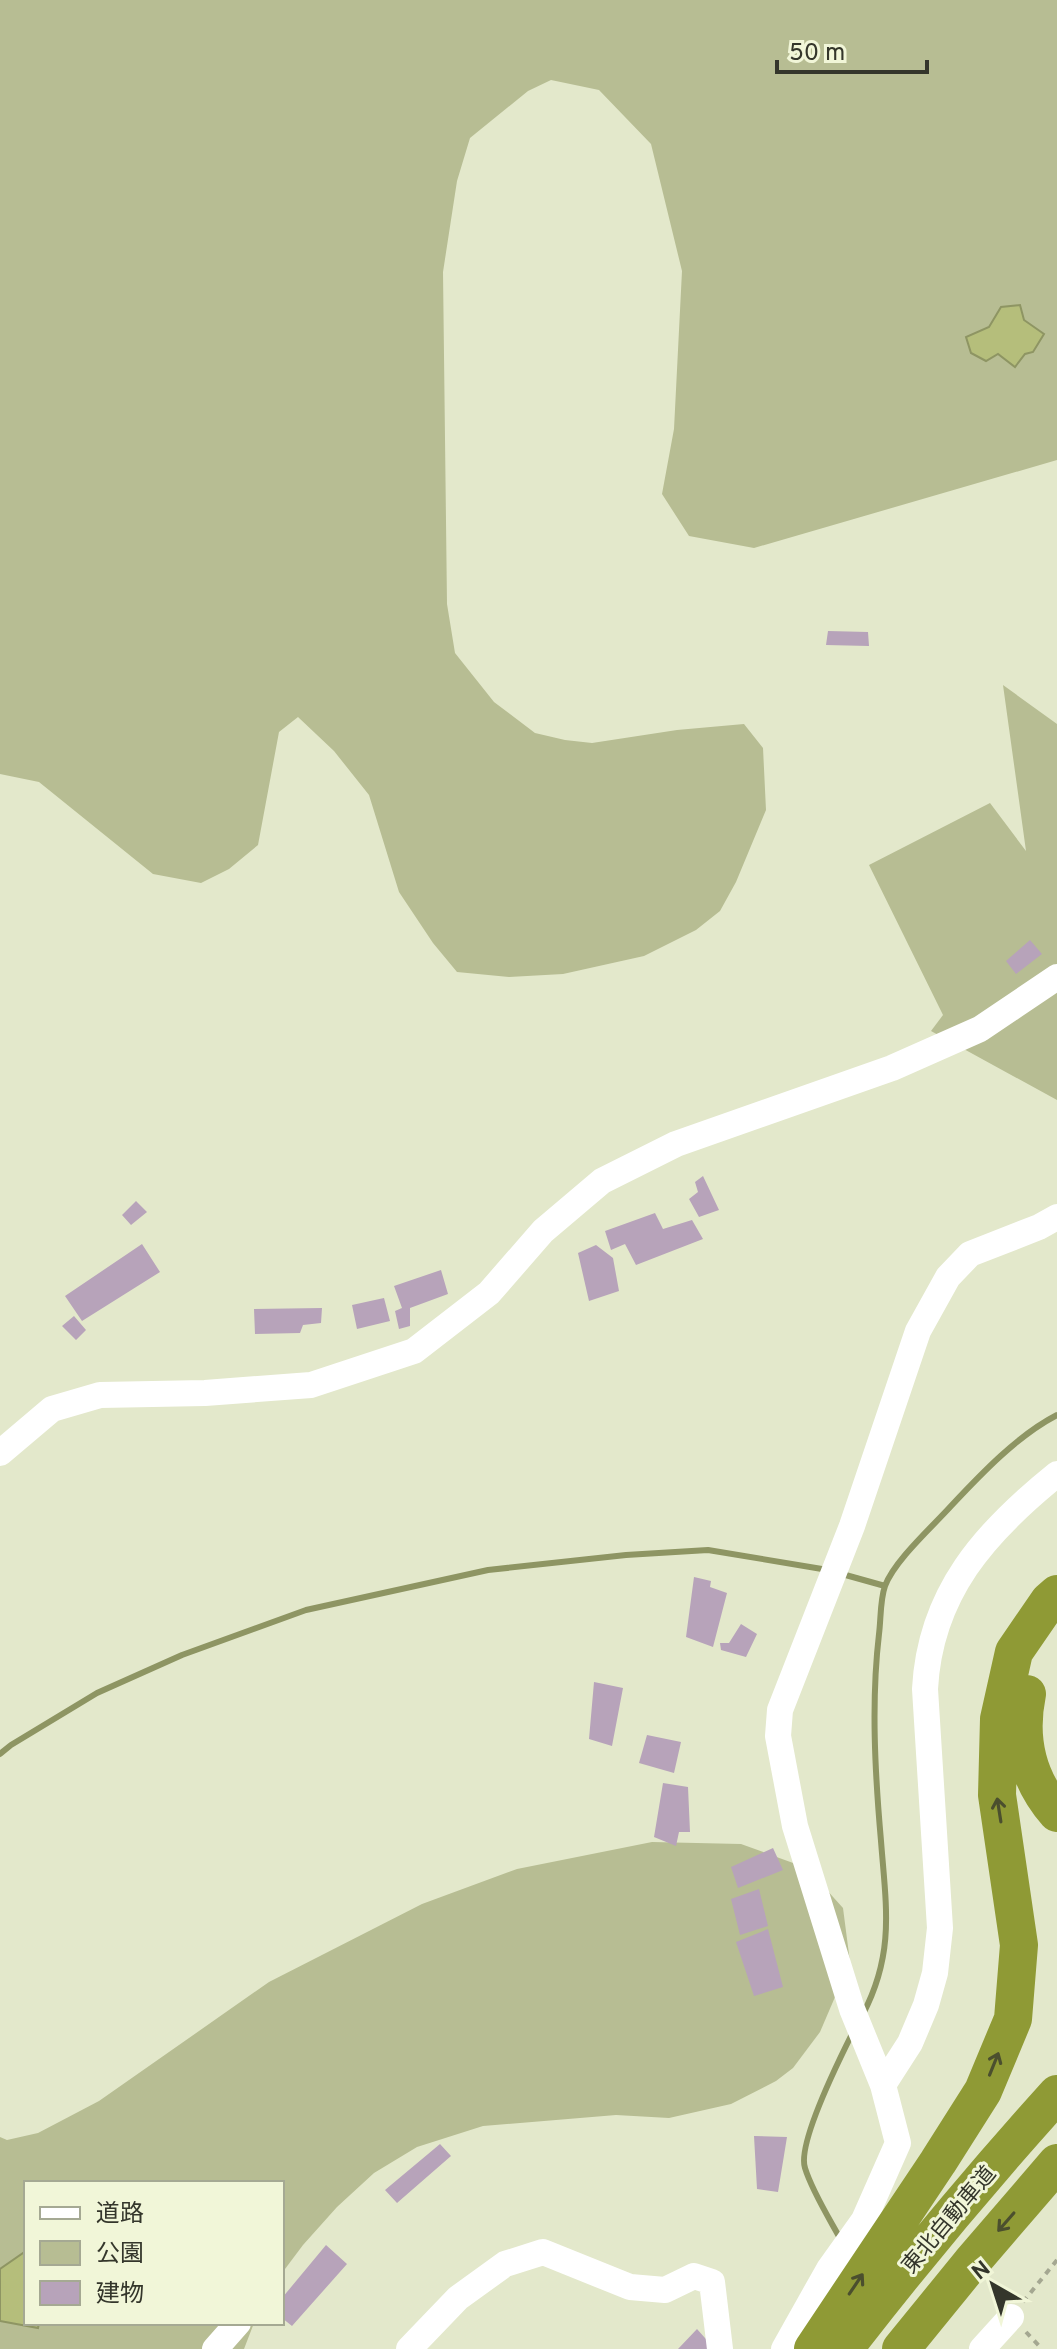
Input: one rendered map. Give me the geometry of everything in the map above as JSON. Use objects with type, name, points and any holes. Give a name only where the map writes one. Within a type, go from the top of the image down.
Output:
[{"type":"highway","points":[[813,2349],[983,2091],[1013,2019],[1019,1945],[997,1795],[999,1719],[1014,1652],[1057,1594]]},
{"type":"highway","points":[[1057,1626],[1039,1657],[1024,1711],[1024,1742],[1029,1769],[1043,1797],[1057,1813]]},
{"type":"highway","name":"東北自動車道","points":[[844,2349],[900,2276],[1057,2094]]},
{"type":"highway","name":"東北自動車道","points":[[901,2349],[1057,2163]]},
{"type":"street","points":[[0,1453],[52,1409],[100,1395],[205,1393],[311,1385],[414,1351],[489,1293],[543,1231],[602,1181],[676,1144],[892,1068],[980,1029],[1057,977]]},
{"type":"street","points":[[784,2349],[835,2260],[862,2234],[898,2143],[883,2085],[852,2009],[795,1826],[778,1736],[780,1710],[852,1526],[918,1331],[948,1277],[970,1254],[1057,1217]]},
{"type":"street","points":[[883,2085],[910,2043],[926,2005],[935,1973],[940,1928],[925,1689],[926,1660],[932,1635],[960,1574],[1027,1498],[1057,1474]]},
{"type":"street","points":[[409,2349],[458,2298],[505,2264],[543,2252],[630,2287],[665,2290],[694,2276],[712,2282],[720,2349]]},
{"type":"street","points":[[982,2349],[1011,2317]]},
{"type":"street","points":[[215,2349],[236,2325]]},
{"type":"path","points":[[1011,2317],[1057,2260]]},
{"type":"green space","points":[[0,0],[1057,0],[1057,460],[754,548],[689,536],[662,494],[674,429],[682,271],[651,144],[599,90],[551,80],[528,91],[470,138],[457,181],[443,272],[447,604],[455,653],[494,702],[535,733],[592,743],[744,724],[763,748],[766,810],[736,882],[720,911],[696,930],[644,956],[563,974],[509,977],[457,972],[433,943],[399,892],[369,795],[334,751],[298,717],[279,732],[258,845],[229,869],[201,883],[153,874],[39,782],[0,774]]},
{"type":"green space","points":[[1003,685],[1057,724],[1057,1100],[931,1031],[943,1015],[869,865],[990,803],[1026,851]]},
{"type":"green space","points":[[652,1842],[741,1844],[807,1868],[843,1908],[850,1962],[820,2032],[793,2068],[776,2081],[731,2104],[669,2118],[616,2115],[483,2126],[417,2147],[374,2173],[337,2207],[284,2270],[284,2181],[24,2181],[24,2325],[253,2325],[244,2349],[0,2349],[0,2137],[7,2140],[38,2133],[99,2101],[269,1982],[422,1904],[517,1869]]},
{"type":"shaded area","points":[[1020,305],[1024,320],[1044,334],[1033,352],[1025,354],[1015,367],[998,354],[986,361],[971,353],[966,337],[989,327],[1001,307]]},
{"type":"shaded area","points":[[24,2252],[24,2325],[39,2325],[38,2328],[0,2321],[0,2269]]},
{"type":"building","points":[[828,631],[868,632],[869,646],[826,645]]},
{"type":"building","points":[[1030,940],[1042,954],[1016,974],[1006,961]]},
{"type":"building","points":[[703,1176],[719,1210],[699,1217],[689,1199],[698,1192],[695,1182]]},
{"type":"building","points":[[136,1201],[147,1212],[131,1225],[122,1215]]},
{"type":"building","points":[[655,1213],[663,1229],[692,1220],[703,1239],[636,1265],[625,1244],[611,1250],[605,1231]]},
{"type":"building","points":[[142,1244],[160,1272],[82,1321],[65,1296]]},
{"type":"building","points":[[596,1245],[613,1258],[619,1291],[589,1301],[578,1253]]},
{"type":"building","points":[[441,1270],[448,1294],[410,1308],[410,1326],[399,1329],[395,1311],[402,1308],[394,1286]]},
{"type":"building","points":[[384,1298],[390,1321],[357,1329],[352,1305]]},
{"type":"building","points":[[322,1308],[321,1323],[303,1325],[300,1333],[255,1334],[254,1309]]},
{"type":"building","points":[[74,1316],[86,1330],[76,1340],[62,1326]]},
{"type":"building","points":[[694,1577],[711,1581],[710,1587],[727,1593],[713,1647],[686,1637]]},
{"type":"building","points":[[741,1624],[757,1634],[746,1657],[721,1650],[720,1643],[729,1643]]},
{"type":"building","points":[[594,1682],[623,1688],[612,1746],[589,1739]]},
{"type":"building","points":[[647,1735],[681,1742],[674,1773],[639,1763]]},
{"type":"building","points":[[663,1783],[688,1787],[690,1832],[679,1832],[676,1846],[654,1837]]},
{"type":"building","points":[[773,1848],[783,1870],[738,1888],[731,1867]]},
{"type":"building","points":[[759,1889],[768,1926],[740,1935],[731,1899]]},
{"type":"building","points":[[768,1929],[783,1987],[754,1996],[736,1942]]},
{"type":"building","points":[[754,2136],[787,2137],[778,2192],[757,2189]]},
{"type":"building","points":[[440,2144],[451,2156],[397,2203],[385,2190]]},
{"type":"building","points":[[326,2245],[347,2264],[292,2326],[284,2320],[284,2296]]},
{"type":"building","points":[[697,2329],[713,2347],[678,2349]]},
{"type":"waterway","points":[[863,2014],[880,1970],[886,1929],[875,1711],[881,1603],[885,1586],[905,1555],[987,1468],[1028,1433],[1057,1415]]},
{"type":"waterway","points":[[0,1754],[97,1693],[182,1655],[306,1610],[488,1570],[626,1555],[708,1550],[828,1570]]},
{"type":"waterway","points":[[842,1574],[885,1586]]},
{"type":"waterway","points":[[841,2240],[812,2186],[804,2156],[813,2121],[852,2034]]}]
